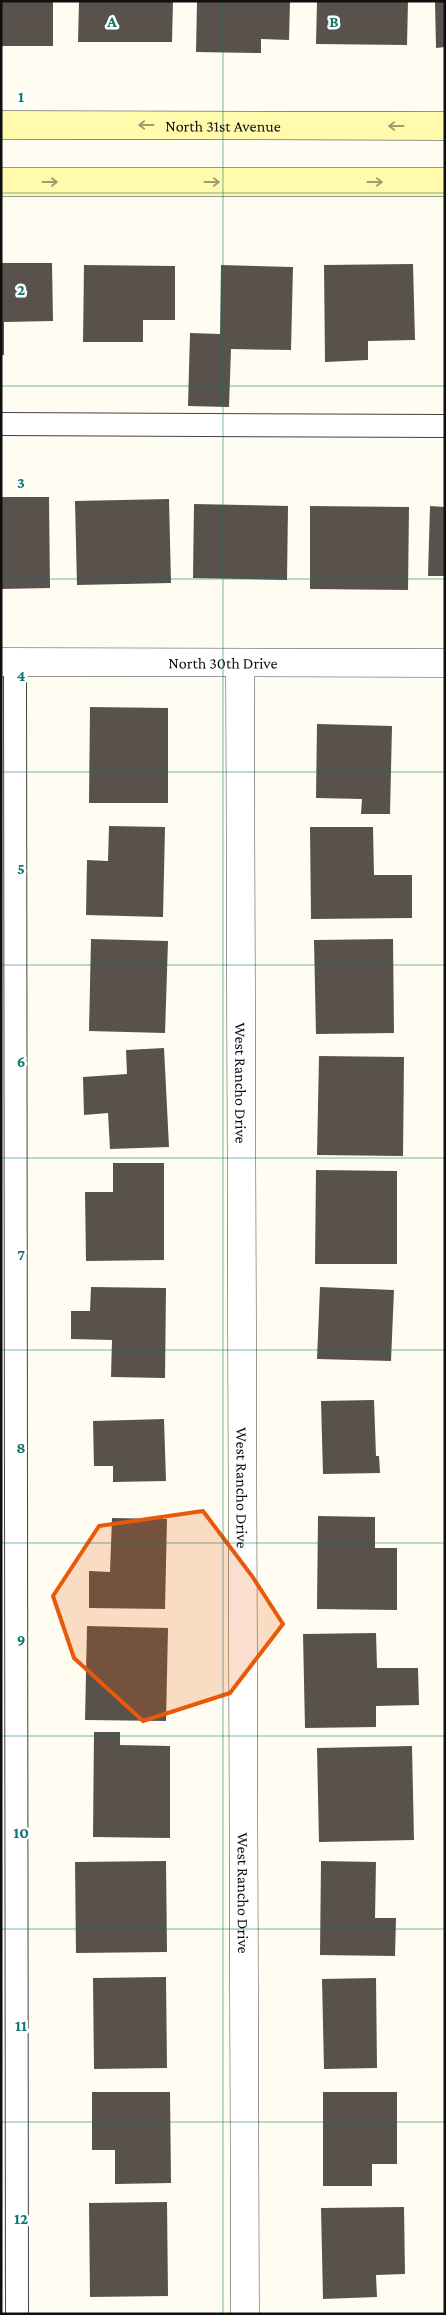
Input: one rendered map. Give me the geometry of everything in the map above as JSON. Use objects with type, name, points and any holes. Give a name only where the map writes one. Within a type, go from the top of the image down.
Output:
[{"type":"street","name":"North 31st Avenue","points":[[1,125],[445,126]]},
{"type":"street","points":[[1,182],[445,182]]},
{"type":"street","name":"North 30th Drive","points":[[8,662],[445,663]]},
{"type":"street","name":"West Rancho Drive","points":[[240,663],[245,2314]]},
{"type":"lane","points":[[1,424],[445,426]]},
{"type":"lane","points":[[8,662],[17,2314]]},
{"type":"highlighted area","points":[[203,1511],[252,1576],[283,1624],[230,1693],[143,1721],[74,1658],[53,1596],[99,1526]]},
{"type":"building","points":[[1,1],[53,1],[53,46],[1,46]]},
{"type":"building","points":[[79,1],[173,1],[172,42],[78,42]]},
{"type":"building","points":[[197,1],[290,1],[289,40],[261,39],[261,53],[196,52]]},
{"type":"building","points":[[317,1],[408,1],[407,45],[316,44]]},
{"type":"building","points":[[435,1],[445,1],[445,47],[436,48]]},
{"type":"building","points":[[1,263],[52,263],[53,321],[4,322],[4,355],[1,355]]},
{"type":"building","points":[[413,264],[415,340],[368,341],[368,360],[325,362],[324,265]]},
{"type":"building","points":[[84,265],[175,266],[175,320],[143,320],[143,342],[83,342]]},
{"type":"building","points":[[221,265],[293,267],[291,350],[231,349],[229,407],[188,406],[190,333],[220,334]]},
{"type":"building","points":[[1,497],[49,497],[50,588],[1,589]]},
{"type":"building","points":[[169,499],[171,583],[77,585],[75,501]]},
{"type":"building","points":[[194,504],[288,506],[287,580],[193,578]]},
{"type":"building","points":[[310,506],[409,507],[408,590],[310,589]]},
{"type":"building","points":[[430,506],[445,507],[445,576],[428,576]]},
{"type":"building","points":[[90,707],[168,708],[168,803],[89,803]]},
{"type":"building","points":[[317,724],[392,726],[390,814],[361,814],[362,799],[316,798]]},
{"type":"building","points":[[109,826],[165,827],[163,917],[86,915],[87,860],[108,861]]},
{"type":"building","points":[[310,827],[373,827],[374,875],[412,875],[412,918],[311,919]]},
{"type":"building","points":[[91,939],[168,941],[165,1033],[89,1031]]},
{"type":"building","points":[[393,939],[394,1033],[316,1034],[314,940]]},
{"type":"building","points":[[164,1048],[169,1147],[110,1149],[108,1113],[84,1115],[83,1077],[127,1074],[126,1050]]},
{"type":"building","points":[[319,1056],[404,1057],[403,1156],[317,1155]]},
{"type":"building","points":[[113,1163],[164,1163],[164,1260],[86,1261],[85,1192],[113,1192]]},
{"type":"building","points":[[316,1170],[397,1171],[397,1264],[315,1264]]},
{"type":"building","points":[[91,1287],[166,1288],[165,1378],[111,1377],[112,1340],[71,1339],[71,1311],[90,1311]]},
{"type":"building","points":[[320,1287],[394,1290],[391,1361],[317,1359]]},
{"type":"building","points":[[374,1400],[376,1456],[379,1456],[380,1473],[323,1474],[321,1401]]},
{"type":"building","points":[[164,1419],[166,1481],[113,1482],[113,1466],[94,1466],[93,1421]]},
{"type":"building","points":[[318,1516],[375,1517],[375,1548],[397,1548],[397,1610],[317,1609]]},
{"type":"building","points":[[112,1518],[167,1519],[165,1609],[89,1608],[89,1571],[110,1572]]},
{"type":"building","points":[[87,1626],[168,1628],[166,1721],[85,1720]]},
{"type":"building","points":[[376,1633],[377,1668],[418,1668],[419,1705],[376,1706],[376,1727],[305,1728],[303,1634]]},
{"type":"building","points":[[94,1732],[120,1732],[120,1745],[170,1746],[170,1838],[93,1837]]},
{"type":"building","points":[[412,1746],[414,1840],[319,1842],[317,1748]]},
{"type":"building","points":[[166,1861],[167,1952],[76,1953],[75,1862]]},
{"type":"building","points":[[321,1861],[376,1862],[375,1918],[396,1918],[395,1956],[320,1955]]},
{"type":"building","points":[[166,1977],[167,2068],[94,2069],[93,1978]]},
{"type":"building","points":[[376,1978],[377,2068],[324,2069],[322,1979]]},
{"type":"building","points":[[92,2092],[170,2092],[171,2183],[115,2184],[115,2150],[92,2150]]},
{"type":"building","points":[[323,2092],[397,2092],[397,2164],[372,2164],[372,2186],[323,2186]]},
{"type":"building","points":[[167,2202],[168,2296],[90,2297],[89,2203]]},
{"type":"building","points":[[404,2207],[405,2274],[376,2275],[377,2297],[323,2299],[321,2208]]}]
